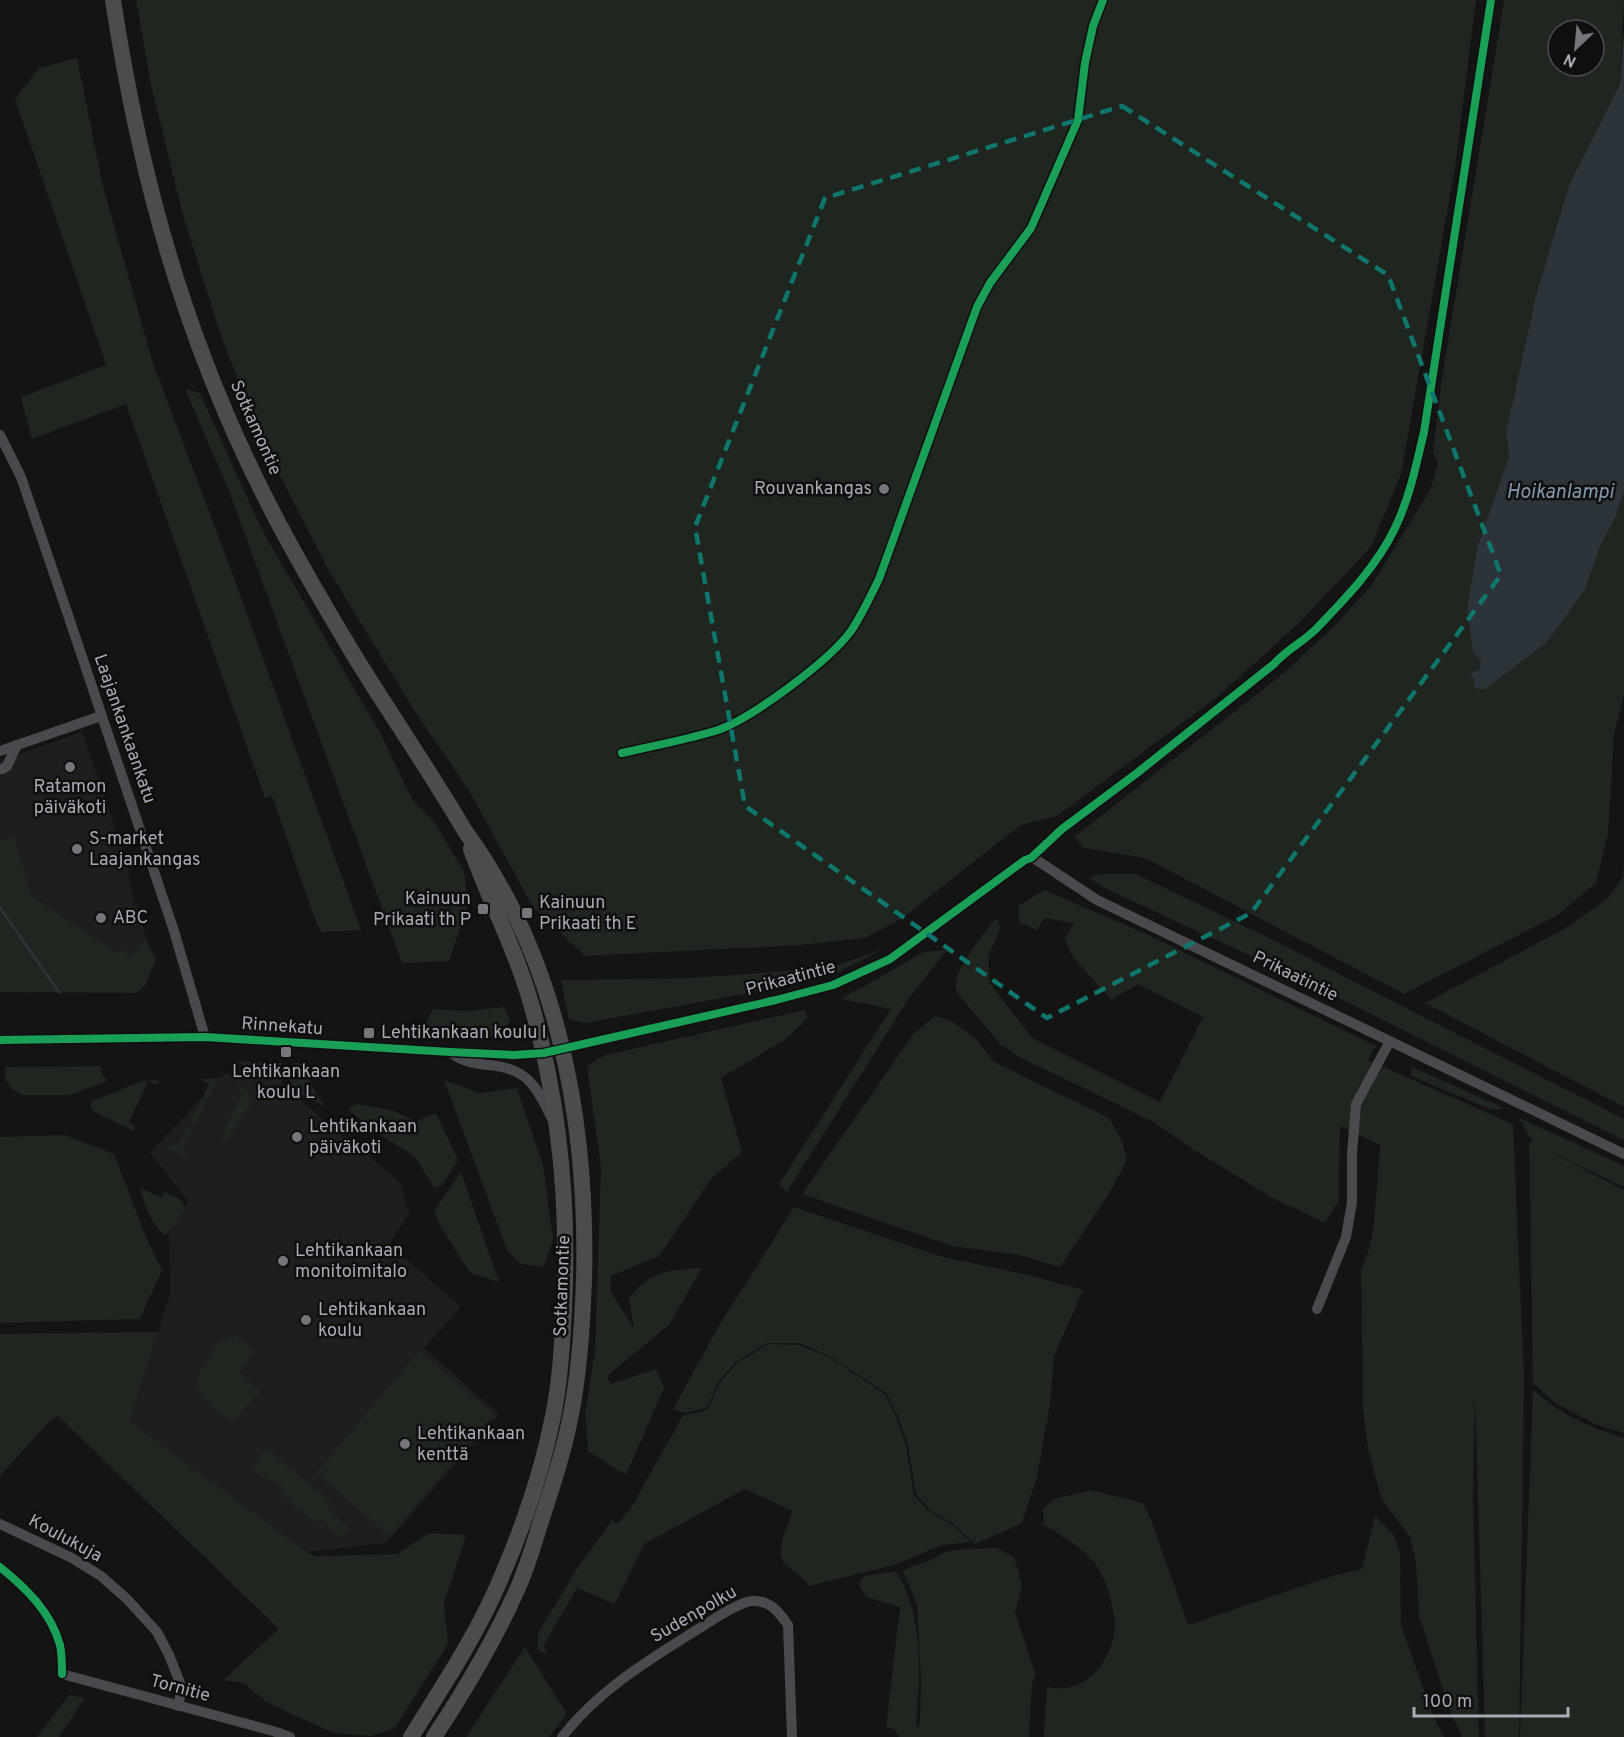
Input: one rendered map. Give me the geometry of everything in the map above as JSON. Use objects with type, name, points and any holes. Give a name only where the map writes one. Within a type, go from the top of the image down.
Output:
[{"type":"highway","name":"Sotkamontie","points":[[112,0],[140,149],[163,238],[188,319],[223,409],[265,497],[316,591],[465,831],[489,864],[521,924],[551,1006],[562,1049],[579,1139],[585,1226],[580,1347],[568,1427],[555,1478],[518,1588],[463,1692],[435,1737]]},
{"type":"highway","name":"Sotkamontie","points":[[411,1737],[480,1622],[523,1522],[540,1472],[552,1420],[562,1343],[566,1269],[563,1181],[554,1098],[544,1053],[517,958],[495,910],[465,831]]},
{"type":"street","points":[[621,753],[715,731],[742,720],[835,649],[850,632],[879,579],[977,307],[990,283],[1031,228],[1078,120],[1085,63],[1093,26],[1103,0]]},
{"type":"street","points":[[1031,858],[1062,829],[1137,773],[1314,632],[1355,587],[1395,529],[1411,488],[1424,432],[1491,0]]},
{"type":"street","name":"Laajankankaankatu","points":[[0,435],[21,477],[177,941],[205,1037]]},
{"type":"street","points":[[0,751],[102,716]]},
{"type":"street","points":[[0,769],[3,770],[7,766],[17,745]]},
{"type":"street","name":"Prikaatintie","points":[[562,1049],[833,985],[890,959],[988,885],[1031,858],[1096,900],[1624,1154]]},
{"type":"street","name":"Rinnekatu","points":[[0,1040],[205,1037],[514,1055],[562,1049]]},
{"type":"street","points":[[1317,1309],[1346,1237],[1352,1202],[1352,1154],[1356,1104],[1390,1041]]},
{"type":"street","points":[[450,1052],[458,1058],[476,1064],[514,1070],[526,1077],[539,1094],[558,1132]]},
{"type":"street","name":"Koulukuja","points":[[0,1524],[72,1558],[101,1576],[127,1599],[157,1632],[169,1655],[182,1688],[178,1706]]},
{"type":"street","name":"Sudenpolku","points":[[562,1737],[576,1718],[632,1671],[717,1618],[750,1601],[766,1602],[780,1612],[788,1625],[792,1737]]},
{"type":"street","name":"Tornitie","points":[[62,1674],[270,1734],[290,1737]]},
{"type":"highlighted area","points":[[1122,106],[1388,275],[1501,575],[1251,913],[1047,1018],[745,806],[695,527],[825,198]]},
{"type":"shaded area","points":[[136,0],[1476,0],[1455,168],[1401,474],[1371,547],[1299,623],[1216,698],[1057,816],[1021,825],[901,919],[865,938],[800,945],[585,956],[533,907],[469,791],[414,710],[329,571],[260,436],[221,336],[182,212],[150,80]]},
{"type":"shaded area","points":[[1504,0],[1624,0],[1620,84],[1569,185],[1536,295],[1506,432],[1509,456],[1478,545],[1481,660],[1479,670],[1470,673],[1475,681],[1547,642],[1585,590],[1601,544],[1616,516],[1624,491],[1624,695],[1614,734],[1608,834],[1596,883],[1558,915],[1404,994],[1145,858],[1084,848],[1074,837],[1285,672],[1335,625],[1371,586],[1430,490],[1438,464],[1433,452],[1442,378]]},
{"type":"shaded area","points":[[77,58],[103,186],[152,360],[233,575],[361,930],[322,932],[315,920],[272,796],[265,798],[126,404],[32,439],[21,397],[106,365],[15,99],[39,68]]},
{"type":"shaded area","points":[[185,389],[200,393],[262,530],[379,731],[413,801],[435,823],[464,871],[468,905],[449,961],[402,963],[229,491]]},
{"type":"shaded area","points":[[82,732],[128,865],[130,884],[147,941],[140,944],[140,951],[127,955],[117,953],[31,895],[14,836],[0,841],[0,761]]},
{"type":"shaded area","points":[[14,836],[31,895],[117,953],[124,949],[127,955],[140,951],[139,944],[147,941],[156,959],[145,986],[136,993],[0,992],[0,841]]},
{"type":"shaded area","points":[[1624,860],[1624,1107],[1425,1003],[1566,928],[1608,898],[1623,877]]},
{"type":"shaded area","points":[[1101,874],[1136,874],[1259,933],[1624,1119],[1624,1140],[1307,982],[1102,887],[1089,878]]},
{"type":"shaded area","points":[[1044,890],[1144,933],[1376,1046],[1368,1060],[1513,1124],[1524,1378],[1519,1737],[1485,1737],[1475,1397],[1473,1499],[1479,1737],[1462,1737],[1449,1708],[1419,1616],[1416,1564],[1410,1537],[1381,1498],[1368,1449],[1363,1409],[1361,1271],[1369,1249],[1374,1224],[1380,1145],[1340,1126],[1338,1202],[1325,1223],[1271,1197],[1194,1150],[1154,1122],[1017,1056],[1001,1045],[957,993],[956,985],[962,965],[994,920],[998,920],[1000,928],[988,957],[990,983],[1032,1038],[1160,1102],[1203,1017],[1138,984],[1111,1000],[1073,957],[1065,939],[1074,923],[1044,918],[1037,930],[1019,922],[1018,906]]},
{"type":"shaded area","points":[[885,948],[835,974],[744,994],[585,1023],[569,1020],[561,980],[689,978],[829,968]]},
{"type":"shaded area","points":[[947,950],[909,998],[787,1192],[779,1184],[891,1009],[841,999],[924,952]]},
{"type":"shaded area","points":[[504,1007],[510,1020],[504,1034],[486,1039],[463,1040],[436,1036],[426,1022],[433,1009],[468,1011]]},
{"type":"shaded area","points":[[805,1010],[808,1018],[786,1039],[721,1078],[742,1152],[711,1179],[659,1256],[611,1276],[610,1290],[634,1329],[629,1298],[638,1289],[661,1273],[702,1268],[669,1325],[607,1376],[611,1384],[656,1369],[664,1388],[626,1475],[588,1451],[585,1416],[595,1350],[601,1168],[587,1066],[605,1055]]},
{"type":"shaded area","points":[[935,1016],[950,1020],[975,1038],[994,1062],[1109,1118],[1122,1141],[1127,1160],[1113,1187],[1060,1267],[1019,1255],[952,1246],[802,1194],[914,1033]]},
{"type":"shaded area","points":[[235,1061],[282,1063],[282,1082],[278,1084]]},
{"type":"shaded area","points":[[293,1063],[307,1064],[310,1083],[325,1107],[292,1087],[290,1073]]},
{"type":"shaded area","points":[[101,1066],[102,1075],[106,1078],[105,1082],[70,1095],[22,1095],[13,1090],[6,1080],[5,1067]]},
{"type":"shaded area","points":[[1412,1067],[1506,1109],[1490,1109],[1411,1076]]},
{"type":"shaded area","name":"Lehtikankaan koulu","points":[[224,1074],[270,1075],[401,1183],[409,1214],[389,1244],[461,1307],[424,1348],[499,1414],[386,1543],[307,1552],[130,1421],[170,1294],[169,1230],[188,1201],[150,1153]]},
{"type":"shaded area","points":[[222,1078],[225,1081],[218,1079],[195,1125],[190,1122],[209,1085],[200,1079]]},
{"type":"shaded area","points":[[159,1080],[156,1085],[148,1081],[129,1122],[135,1125],[134,1131],[93,1111],[90,1107],[92,1101],[142,1081]]},
{"type":"shaded area","points":[[444,1080],[480,1093],[517,1088],[543,1165],[553,1238],[544,1267],[521,1264],[507,1250]]},
{"type":"shaded area","points":[[239,1086],[248,1093],[251,1104],[227,1140],[221,1137],[243,1092],[236,1087]]},
{"type":"shaded area","points":[[356,1104],[394,1111],[417,1121],[436,1113],[458,1160],[443,1184],[435,1189],[415,1157],[367,1126],[348,1109]]},
{"type":"shaded area","points":[[1518,1117],[1624,1166],[1624,1187],[1546,1150],[1624,1190],[1624,1433],[1597,1425],[1554,1402],[1533,1383],[1529,1142],[1533,1143]]},
{"type":"shaded area","points":[[187,1127],[192,1130],[182,1149],[188,1153],[186,1157],[168,1147],[172,1144],[177,1146]]},
{"type":"shaded area","points":[[65,1135],[114,1154],[146,1237],[162,1270],[140,1319],[0,1323],[0,1137]]},
{"type":"shaded area","points":[[461,1172],[499,1282],[470,1273],[441,1227],[434,1211]]},
{"type":"shaded area","points":[[140,1188],[161,1197],[164,1192],[174,1196],[184,1205],[182,1215],[167,1234],[164,1235],[159,1230],[152,1219]]},
{"type":"shaded area","points":[[794,1207],[940,1256],[1032,1276],[1083,1290],[1054,1356],[1050,1405],[1037,1477],[1022,1523],[975,1544],[952,1523],[931,1511],[916,1494],[908,1445],[886,1393],[829,1356],[799,1343],[767,1343],[736,1362],[719,1381],[707,1408],[684,1413],[673,1409],[717,1329]]},
{"type":"shaded area","points":[[158,1332],[130,1421],[307,1552],[316,1556],[397,1554],[429,1533],[466,1535],[444,1604],[448,1644],[395,1728],[372,1736],[333,1733],[268,1703],[243,1683],[223,1680],[279,1629],[58,1416],[47,1424],[0,1476],[0,1334]]},
{"type":"shaded area","points":[[237,1336],[253,1350],[254,1354],[239,1372],[260,1392],[230,1422],[203,1397],[197,1383],[199,1374],[214,1351],[212,1345]]},
{"type":"shaded area","points":[[768,1344],[799,1345],[829,1357],[885,1394],[896,1416],[906,1446],[914,1495],[930,1512],[951,1524],[971,1542],[942,1545],[894,1565],[809,1586],[787,1566],[781,1554],[781,1546],[792,1511],[745,1489],[644,1544],[615,1604],[577,1588],[544,1645],[547,1654],[538,1650],[538,1633],[578,1567],[613,1519],[615,1523],[618,1523],[631,1508],[683,1415],[708,1409],[720,1382],[737,1363]]},
{"type":"shaded area","name":"Lehtikankaan kenttä","points":[[419,1351],[494,1414],[390,1536],[316,1473]]},
{"type":"shaded area","points":[[1533,1389],[1554,1406],[1576,1419],[1624,1438],[1624,1737],[1520,1737]]},
{"type":"shaded area","points":[[266,1448],[330,1501],[329,1510],[351,1530],[338,1537],[323,1520],[315,1522],[281,1495],[284,1488],[250,1470]]},
{"type":"shaded area","points":[[1091,1490],[1143,1503],[1151,1519],[1188,1625],[1332,1576],[1362,1569],[1375,1516],[1393,1534],[1400,1552],[1401,1625],[1432,1713],[1444,1737],[1044,1737],[1047,1687],[1065,1688],[1076,1685],[1094,1674],[1107,1655],[1114,1634],[1115,1621],[1110,1596],[1099,1569],[1081,1550],[1044,1525],[1043,1509],[1054,1499]]},
{"type":"shaded area","points":[[996,1548],[1014,1557],[1022,1585],[1015,1612],[1035,1673],[1032,1685],[1029,1737],[899,1737],[894,1729],[886,1727],[900,1607],[866,1597],[859,1584],[864,1576],[896,1571],[909,1597],[916,1625],[919,1653],[917,1729],[920,1723],[921,1680],[917,1605],[903,1571],[945,1552]]},
{"type":"shaded area","points":[[525,1647],[567,1714],[549,1737],[466,1737]]},
{"type":"shaded area","points":[[69,1695],[85,1698],[59,1737],[37,1737]]},
{"type":"water","name":"Hoikanlampi","points":[[1624,30],[1624,491],[1616,516],[1601,544],[1585,590],[1547,642],[1484,690],[1473,687],[1475,681],[1470,673],[1479,670],[1481,660],[1473,652],[1467,608],[1478,545],[1509,456],[1506,432],[1536,295],[1569,185],[1620,84]]},
{"type":"waterway","points":[[0,908],[59,992]]},
{"type":"cycle path","points":[[622,753],[715,731],[730,725],[768,702],[808,673],[840,643],[855,625],[879,579],[977,307],[990,283],[1031,228],[1078,120],[1085,63],[1093,26],[1103,0]]},
{"type":"cycle path","points":[[0,1040],[205,1037],[450,1052],[514,1055],[544,1053],[833,985],[890,959],[1025,860],[1031,858],[1062,829],[1137,773],[1311,634],[1370,569],[1388,542],[1405,505],[1424,432],[1491,0]]},
{"type":"cycle path","points":[[0,1567],[19,1583],[44,1611],[60,1645],[62,1674]]},
{"type":"place","name":"Rouvankangas","points":[[884,489]]},
{"type":"place","name":"Ratamon päiväkoti","points":[[70,767]]},
{"type":"place","name":"S-market Laajankangas","points":[[77,849]]},
{"type":"place","name":"Kainuun Prikaati th P","points":[[483,909]]},
{"type":"place","name":"Kainuun Prikaati th E","points":[[527,913]]},
{"type":"place","name":"ABC","points":[[101,918]]},
{"type":"place","name":"Lehtikankaan koulu I","points":[[369,1033]]},
{"type":"place","name":"Lehtikankaan koulu L","points":[[286,1052]]},
{"type":"place","name":"Lehtikankaan päiväkoti","points":[[297,1137]]},
{"type":"place","name":"Lehtikankaan monitoimitalo","points":[[283,1261]]},
{"type":"place","name":"Lehtikankaan koulu","points":[[306,1320]]},
{"type":"place","name":"Lehtikankaan kenttä","points":[[405,1444]]}]
